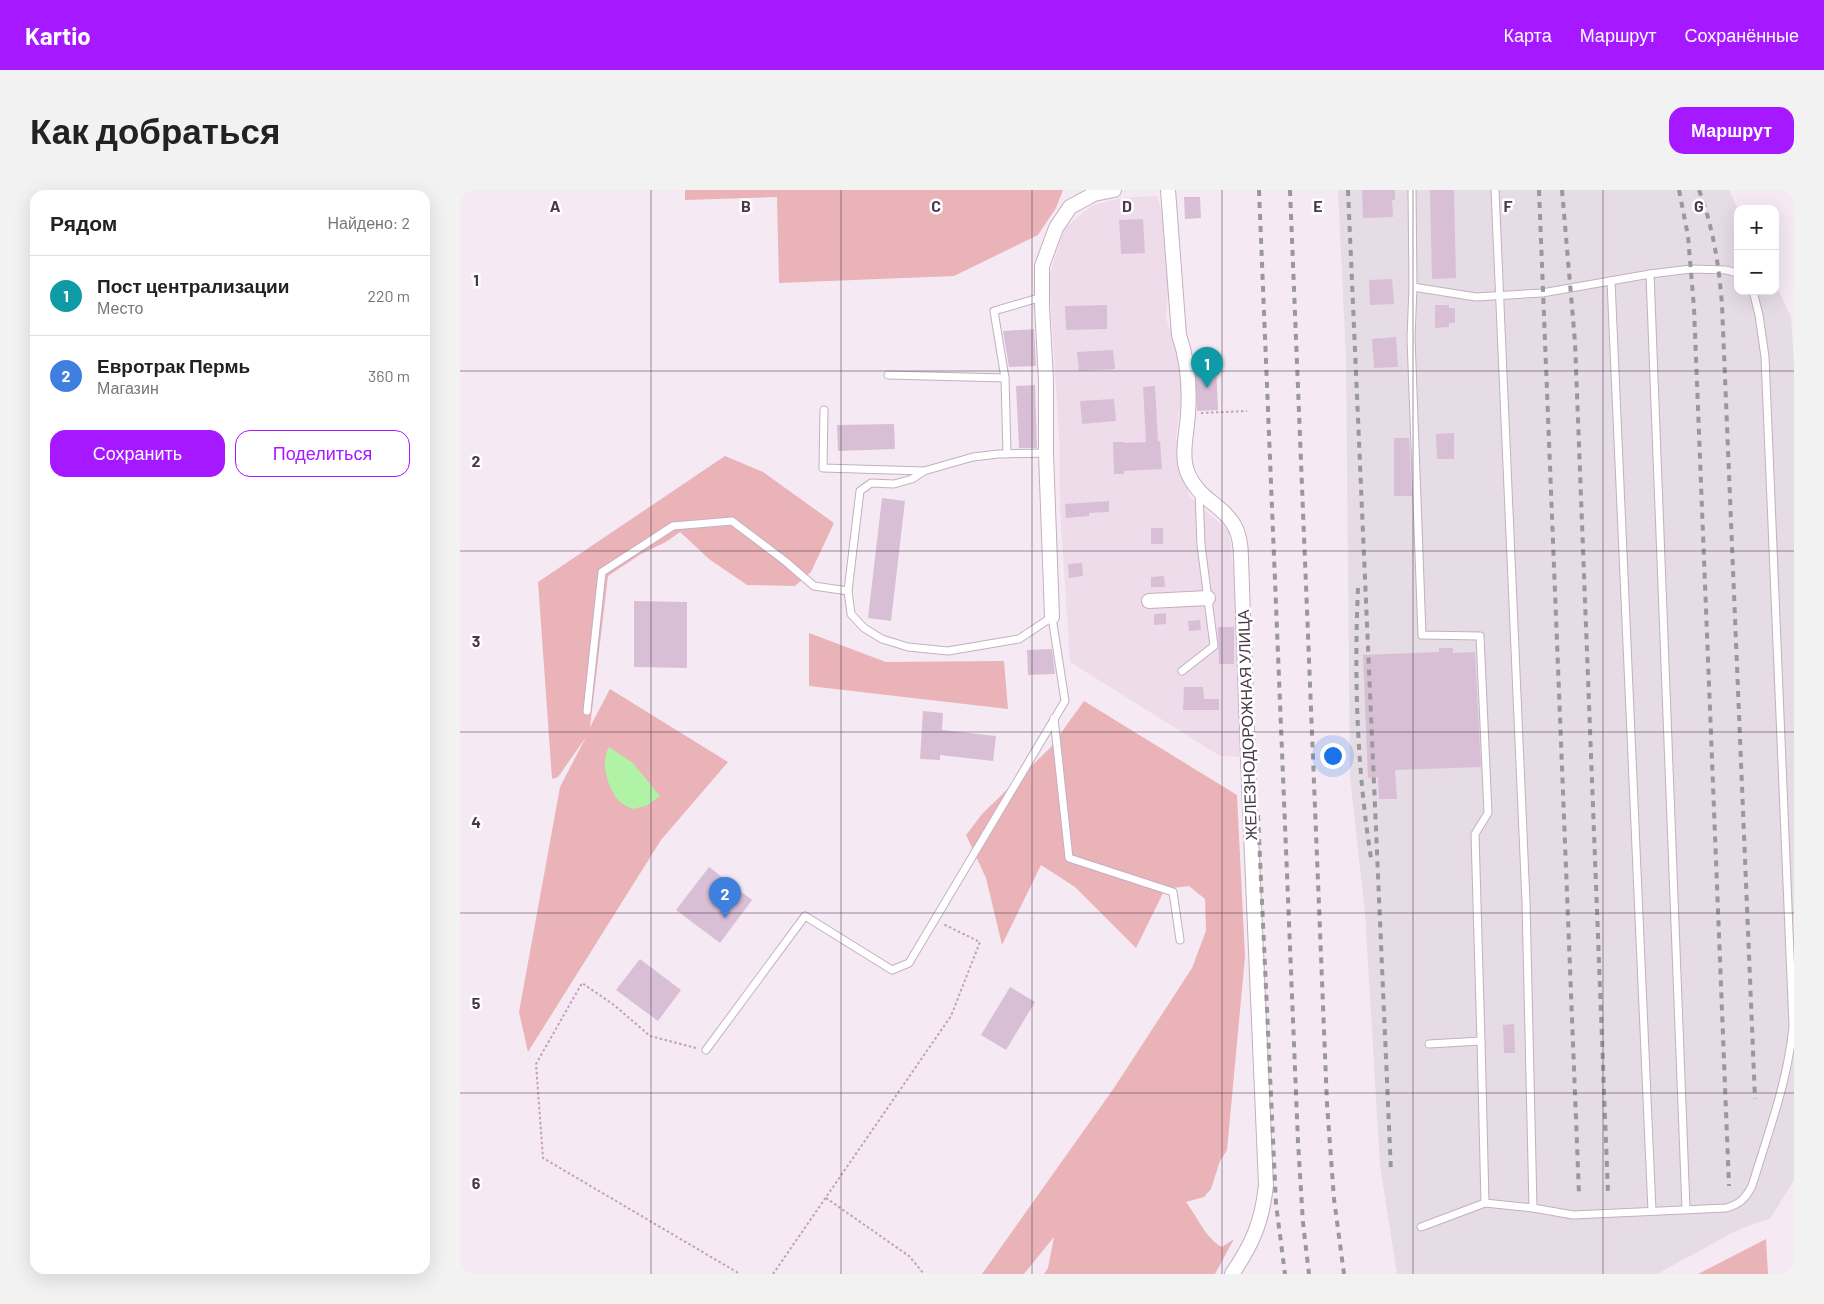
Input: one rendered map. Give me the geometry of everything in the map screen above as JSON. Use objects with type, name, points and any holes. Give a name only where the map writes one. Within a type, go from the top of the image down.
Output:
[{"type":"street","points":[[1052,617],[1042,266],[1056,228],[1070,207],[1094,194],[1114,190]]},
{"type":"street","name":"ЖЕЛЕЗНОДОРОЖНАЯ УЛИЦА","points":[[1168,190],[1178,335],[1183,348],[1189,381],[1185,448],[1186,469],[1192,484],[1234,524],[1238,534],[1242,558],[1248,786],[1266,1185],[1263,1212],[1254,1236],[1232,1274]]},
{"type":"street","points":[[1149,601],[1208,598]]},
{"type":"lane","points":[[1412,190],[1414,287],[1412,338],[1422,635],[1480,636],[1488,813],[1476,834],[1485,1202]]},
{"type":"lane","points":[[1495,190],[1526,902],[1533,1208]]},
{"type":"lane","points":[[1414,287],[1476,297],[1501,296],[1542,293],[1650,274],[1691,269],[1734,272]]},
{"type":"lane","points":[[1650,274],[1686,1209]]},
{"type":"lane","points":[[1611,281],[1652,1211]]},
{"type":"lane","points":[[1421,1227],[1485,1202],[1573,1215],[1726,1208],[1738,1205],[1746,1198],[1752,1186],[1786,1077],[1791,1053],[1793,1026],[1764,357],[1760,316],[1754,295]]},
{"type":"lane","points":[[1007,454],[1005,378],[994,311],[1042,298]]},
{"type":"lane","points":[[888,375],[1005,378]]},
{"type":"lane","points":[[824,410],[823,468],[924,470],[973,458],[1007,454],[1046,453]]},
{"type":"lane","points":[[706,1050],[804,916],[892,970],[909,963],[1065,701],[1052,617],[1019,639],[948,651],[908,647],[882,638],[864,628],[851,614],[848,591],[860,492],[871,483],[894,484],[912,479],[924,470]]},
{"type":"lane","points":[[1182,671],[1214,646],[1201,545],[1199,492]]},
{"type":"lane","points":[[587,711],[602,572],[673,526],[732,521],[785,561],[814,586],[848,591]]},
{"type":"lane","points":[[1054,718],[1069,858],[1173,892],[1180,940]]},
{"type":"lane","points":[[1429,1044],[1480,1041]]},
{"type":"path","points":[[1188,413],[1247,411]]},
{"type":"path","points":[[774,1274],[951,1016],[980,942],[934,920]]},
{"type":"path","points":[[706,1050],[650,1036],[614,1005],[582,983],[536,1064],[543,1158],[740,1274]]},
{"type":"path","points":[[826,1198],[909,1256],[924,1274]]},
{"type":"shaded area","points":[[685,190],[1063,190],[1056,208],[1038,235],[954,276],[779,283],[777,197],[685,200]]},
{"type":"shaded area","points":[[1338,190],[1729,190],[1736,205],[1734,205],[1734,295],[1779,295],[1779,292],[1791,317],[1794,366],[1794,1180],[1770,1219],[1730,1234],[1657,1274],[1397,1274],[1380,1165],[1365,913],[1350,776],[1346,358]]},
{"type":"shaded area","points":[[1157,196],[1167,227],[1168,288],[1166,318],[1177,351],[1183,383],[1176,437],[1189,496],[1229,531],[1237,605],[1240,757],[1220,756],[1070,662],[1060,508],[1059,434],[1049,277],[1064,229],[1091,206],[1121,198]]},
{"type":"shaded area","points":[[725,456],[763,472],[834,523],[811,572],[795,586],[747,585],[709,559],[680,532],[666,542],[641,554],[608,576],[590,727],[610,689],[728,762],[661,840],[528,1052],[519,1012],[560,787],[586,737],[558,777],[552,779],[538,582]]},
{"type":"shaded area","points":[[809,633],[886,662],[1004,661],[1008,709],[809,686]]},
{"type":"shaded area","points":[[1084,701],[1237,795],[1245,957],[1227,1150],[1220,1161],[1211,1189],[1204,1197],[1186,1202],[1206,1233],[1216,1243],[1222,1247],[1234,1239],[1215,1274],[1044,1274],[1048,1268],[1054,1237],[1024,1274],[982,1274],[1114,1088],[1192,968],[1206,931],[1205,899],[1189,886],[1165,889],[1136,948],[1075,887],[1041,865],[1002,945],[986,878],[966,835],[983,813],[1050,748]]},
{"type":"shaded area","points":[[609,747],[633,763],[660,796],[646,806],[632,809],[618,800],[606,774],[605,760]]},
{"type":"shaded area","points":[[1766,1239],[1768,1274],[1698,1274]]},
{"type":"building","points":[[1362,190],[1395,190],[1395,200],[1392,200],[1393,217],[1363,218]]},
{"type":"building","points":[[1430,190],[1454,190],[1456,278],[1432,279]]},
{"type":"building","points":[[1184,197],[1200,197],[1201,218],[1185,219]]},
{"type":"building","points":[[1143,219],[1145,253],[1121,254],[1119,220]]},
{"type":"building","points":[[1392,279],[1394,304],[1370,305],[1369,280]]},
{"type":"building","points":[[1107,305],[1107,329],[1066,330],[1065,306]]},
{"type":"building","points":[[1435,305],[1449,305],[1449,308],[1455,308],[1455,323],[1449,323],[1449,327],[1435,328]]},
{"type":"building","points":[[1034,329],[1036,366],[1009,367],[1003,331]]},
{"type":"building","points":[[1396,337],[1398,367],[1374,368],[1372,339]]},
{"type":"building","points":[[1113,350],[1115,369],[1079,371],[1077,352]]},
{"type":"building","points":[[1216,365],[1218,410],[1197,411],[1195,366]]},
{"type":"building","points":[[1035,385],[1037,448],[1019,448],[1016,386]]},
{"type":"building","points":[[1155,386],[1158,442],[1160,441],[1162,469],[1124,471],[1124,474],[1114,474],[1113,442],[1146,442],[1143,387]]},
{"type":"building","points":[[1114,399],[1116,421],[1082,424],[1080,401]]},
{"type":"building","points":[[894,424],[895,449],[838,451],[837,425]]},
{"type":"building","points":[[1454,433],[1454,459],[1437,459],[1436,434]]},
{"type":"building","points":[[1394,438],[1409,438],[1412,496],[1394,496]]},
{"type":"building","points":[[882,498],[905,501],[891,621],[868,618]]},
{"type":"building","points":[[1109,501],[1109,512],[1089,513],[1089,516],[1066,518],[1065,504]]},
{"type":"building","points":[[1151,528],[1163,528],[1163,544],[1151,544]]},
{"type":"building","points":[[1082,563],[1083,576],[1069,578],[1068,564]]},
{"type":"building","points":[[1164,576],[1165,587],[1151,587],[1151,577]]},
{"type":"building","points":[[634,601],[687,602],[687,668],[634,667]]},
{"type":"building","points":[[1166,613],[1166,624],[1154,625],[1154,614]]},
{"type":"building","points":[[1200,620],[1201,630],[1189,631],[1188,621]]},
{"type":"building","points":[[1218,627],[1234,627],[1234,664],[1219,664]]},
{"type":"building","points":[[1439,648],[1453,648],[1453,653],[1475,652],[1481,767],[1395,770],[1397,799],[1379,799],[1378,777],[1368,778],[1363,655],[1439,652]]},
{"type":"building","points":[[1052,649],[1055,674],[1028,675],[1027,650]]},
{"type":"building","points":[[1184,687],[1203,687],[1204,699],[1219,699],[1219,710],[1183,710]]},
{"type":"building","points":[[923,711],[943,713],[942,730],[996,736],[993,761],[940,755],[940,760],[920,759]]},
{"type":"building","points":[[709,867],[752,900],[720,943],[676,910]]},
{"type":"building","points":[[640,959],[681,990],[658,1021],[616,990]]},
{"type":"building","points":[[1010,987],[1035,1002],[1006,1050],[981,1035]]},
{"type":"building","points":[[1514,1024],[1515,1053],[1504,1053],[1503,1025]]},
{"type":"railway","points":[[1259,190],[1298,1142],[1303,1223],[1309,1274]]},
{"type":"railway","points":[[1290,190],[1327,1104],[1334,1199],[1344,1274]]},
{"type":"railway","points":[[1348,190],[1391,1172]]},
{"type":"railway","points":[[1539,190],[1579,1194]]},
{"type":"railway","points":[[1562,190],[1575,342],[1608,1194]]},
{"type":"railway","points":[[1679,190],[1688,236],[1694,308],[1729,1186]]},
{"type":"railway","points":[[1699,190],[1715,246],[1722,305],[1755,1099]]},
{"type":"railway","points":[[1358,588],[1356,656],[1358,723],[1362,791],[1371,858]]},
{"type":"railway","points":[[1258,815],[1276,1204],[1285,1274]]},
{"type":"place","name":"Пост централизации","points":[[1207,388]]},
{"type":"place","name":"Евротрак Пермь","points":[[725,918]]}]
